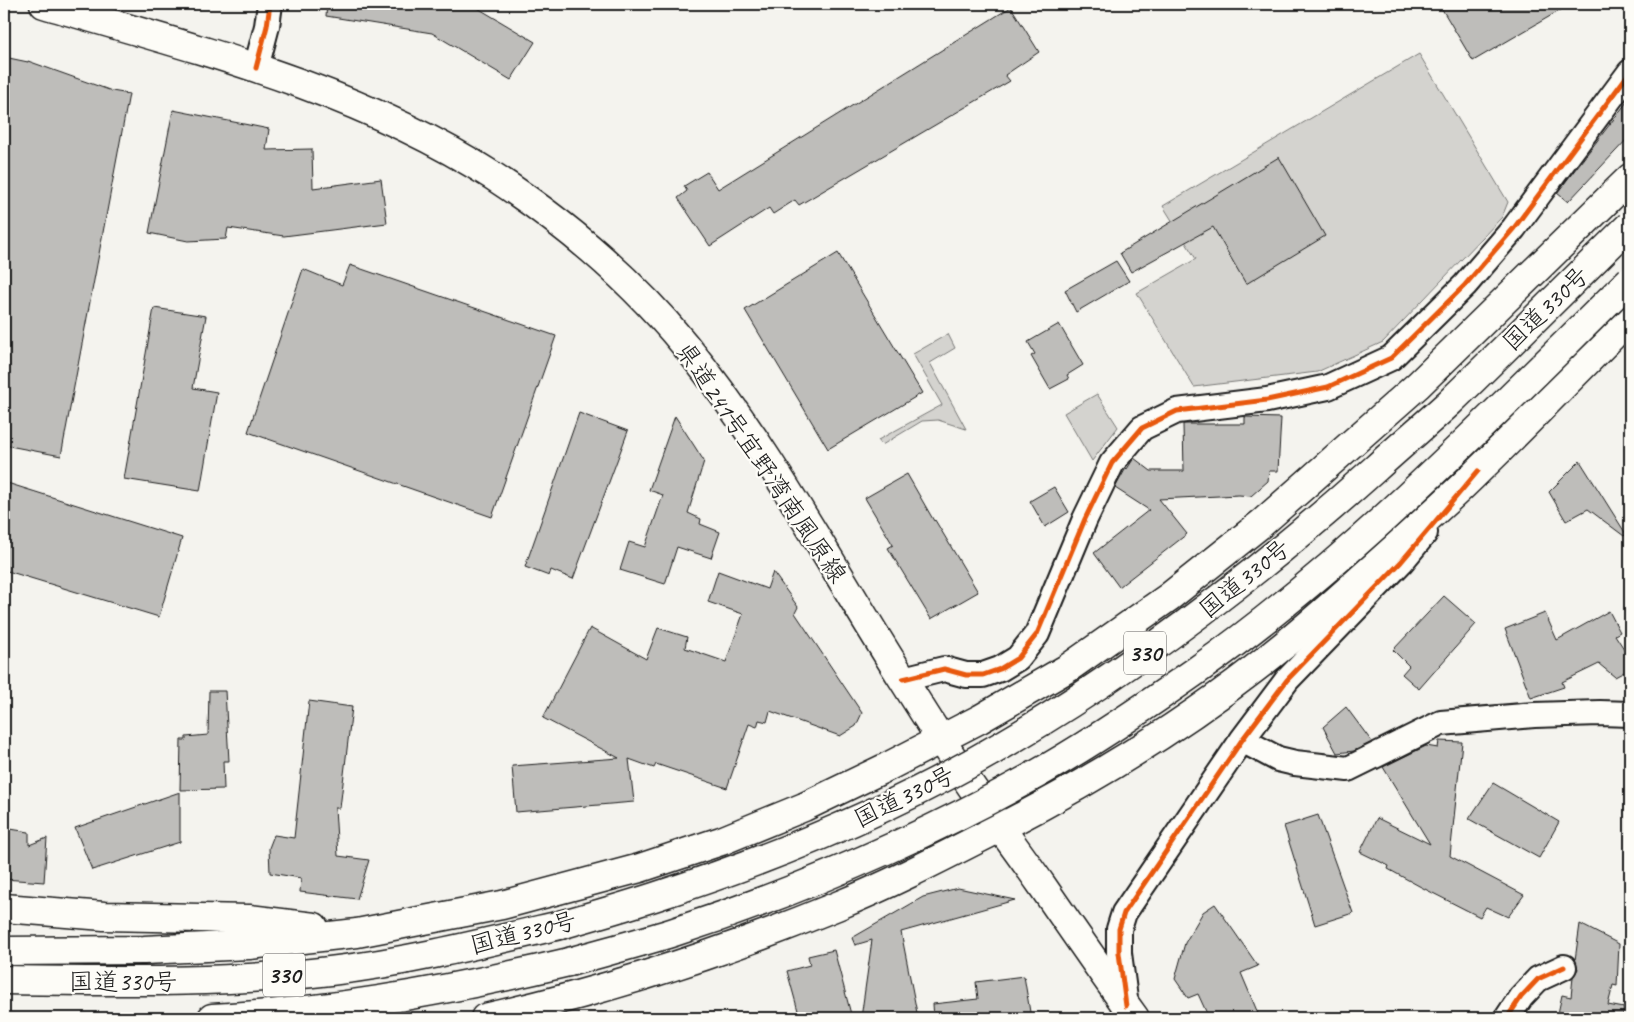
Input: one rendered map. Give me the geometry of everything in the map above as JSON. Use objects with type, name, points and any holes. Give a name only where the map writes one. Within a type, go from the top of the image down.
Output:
[{"type":"main road","name":"県道241号宜野湾南風原線","points":[[44,4],[256,68],[310,86],[384,117],[458,155],[506,184],[594,251],[628,283],[674,332],[715,385],[790,494],[902,679],[970,784],[1130,1012]]},
{"type":"main road","points":[[4,951],[144,950],[249,945],[358,933],[502,905],[640,868],[721,842],[804,807],[980,719],[1068,668],[1169,597],[1262,523],[1418,385],[1630,178]]},
{"type":"main road","name":"国道330号","points":[[4,980],[160,982],[237,979],[330,971],[450,950],[560,925],[654,898],[738,868],[818,836],[896,801],[1006,743],[1090,690],[1184,626],[1263,565],[1447,405],[1630,225]]},
{"type":"main road","name":"国道330号","points":[[212,1018],[316,1009],[408,996],[488,982],[569,962],[674,932],[755,903],[840,869],[984,802],[1031,777],[1112,728],[1198,670],[1286,602],[1372,528],[1448,458],[1630,280]]},
{"type":"main road","points":[[485,1018],[596,990],[730,948],[840,905],[938,859],[1050,802],[1159,737],[1253,670],[1340,598],[1478,471],[1630,318]]},
{"type":"main road","points":[[4,908],[104,916],[249,919],[358,933]]},
{"type":"main road","points":[[566,1018],[579,1008],[596,990]]},
{"type":"street","points":[[256,68],[270,4]]},
{"type":"street","points":[[902,679],[944,669],[966,675],[983,675],[1000,669],[1018,658],[1037,634],[1085,519],[1112,463],[1142,428],[1177,411],[1267,400],[1328,387],[1391,358],[1464,285],[1514,228],[1630,72]]},
{"type":"street","points":[[1130,1012],[1119,953],[1119,929],[1124,913],[1242,740],[1287,680],[1401,562],[1478,471]]},
{"type":"street","points":[[1242,740],[1278,759],[1348,769],[1441,723],[1534,715],[1630,714]]},
{"type":"street","points":[[1507,1018],[1521,997],[1538,979],[1564,967]]},
{"type":"shaded area","points":[[1419,54],[1508,202],[1502,217],[1383,342],[1317,372],[1194,387],[1137,293],[1196,259],[1163,206]]},
{"type":"shaded area","points":[[948,334],[955,348],[930,363],[966,429],[938,420],[922,421],[882,445],[878,440],[942,405],[913,354]]},
{"type":"shaded area","points":[[1097,394],[1118,427],[1092,461],[1064,413]]},
{"type":"building","points":[[327,4],[471,4],[535,42],[511,80],[432,33],[326,16]]},
{"type":"building","points":[[1439,4],[1571,4],[1473,61]]},
{"type":"building","points":[[1011,7],[1039,52],[1005,75],[1010,81],[799,205],[795,200],[773,214],[769,208],[710,246],[678,198],[687,191],[684,186],[707,172],[718,189]]},
{"type":"building","points":[[4,57],[28,61],[112,91],[129,94],[61,456],[4,445]]},
{"type":"building","points":[[1630,98],[1630,136],[1568,202],[1557,193]]},
{"type":"building","points":[[173,110],[269,129],[266,150],[312,149],[313,188],[381,179],[387,223],[284,236],[228,228],[226,239],[188,241],[149,233]]},
{"type":"building","points":[[1279,157],[1325,236],[1246,284],[1213,227],[1131,272],[1120,253]]},
{"type":"building","points":[[838,253],[922,393],[828,449],[745,310]]},
{"type":"building","points":[[1116,261],[1129,281],[1076,312],[1065,290]]},
{"type":"building","points":[[350,265],[556,336],[492,517],[248,432],[303,269],[342,285]]},
{"type":"building","points":[[154,308],[206,316],[193,388],[217,392],[200,491],[124,479]]},
{"type":"building","points":[[1059,324],[1083,365],[1067,375],[1069,379],[1050,389],[1031,356],[1035,354],[1028,342]]},
{"type":"building","points":[[579,413],[628,431],[573,579],[551,570],[549,576],[525,567]]},
{"type":"building","points":[[675,416],[704,461],[688,513],[701,519],[700,524],[720,532],[711,558],[677,547],[665,584],[620,570],[629,542],[645,547],[663,495],[649,490]]},
{"type":"building","points":[[1245,417],[1281,418],[1278,471],[1269,471],[1268,481],[1251,496],[1159,499],[1187,534],[1119,587],[1094,553],[1149,510],[1115,488],[1126,468],[1134,458],[1151,471],[1184,471],[1183,424],[1245,424]]},
{"type":"building","points":[[1580,461],[1626,534],[1624,536],[1588,509],[1566,521],[1549,492]]},
{"type":"building","points":[[907,474],[978,592],[931,619],[888,548],[893,545],[865,498]]},
{"type":"building","points":[[4,482],[182,538],[159,617],[4,570]]},
{"type":"building","points":[[1054,487],[1069,512],[1045,527],[1030,501]]},
{"type":"building","points":[[718,571],[767,589],[773,572],[798,607],[795,613],[862,713],[856,726],[840,736],[770,711],[767,722],[759,720],[757,727],[749,724],[727,788],[656,764],[654,768],[629,759],[634,802],[516,812],[512,766],[619,758],[543,718],[590,628],[646,659],[658,628],[687,637],[685,648],[726,662],[743,614],[708,602]]},
{"type":"building","points":[[1444,596],[1476,624],[1419,689],[1402,674],[1409,666],[1393,650]]},
{"type":"building","points":[[1609,611],[1620,632],[1615,635],[1630,658],[1630,669],[1615,677],[1599,664],[1562,682],[1564,687],[1531,698],[1505,629],[1545,613],[1557,640]]},
{"type":"building","points":[[209,691],[225,691],[229,761],[223,761],[224,789],[180,790],[181,740],[186,740],[186,737],[208,735]]},
{"type":"building","points":[[309,701],[352,707],[340,808],[335,808],[338,856],[369,860],[357,899],[300,892],[301,878],[270,873],[269,848],[274,835],[294,838]]},
{"type":"building","points":[[1346,707],[1372,742],[1354,751],[1337,753],[1323,727]]},
{"type":"building","points":[[1439,741],[1462,742],[1450,856],[1524,895],[1508,917],[1486,907],[1480,917],[1421,887],[1388,869],[1389,866],[1360,852],[1377,818],[1430,844],[1383,767],[1426,746],[1438,748]]},
{"type":"building","points":[[1493,783],[1559,822],[1539,858],[1469,819]]},
{"type":"building","points":[[180,792],[180,842],[92,870],[75,828]]},
{"type":"building","points":[[1318,815],[1353,913],[1315,925],[1284,826]]},
{"type":"building","points":[[4,828],[29,832],[29,845],[47,838],[44,882],[4,879]]},
{"type":"building","points":[[958,888],[1015,900],[901,932],[918,1018],[861,1018],[872,940],[855,945],[852,938],[923,897]]},
{"type":"building","points":[[1215,904],[1258,966],[1241,973],[1260,1018],[1209,1018],[1198,994],[1188,998],[1175,979],[1185,943],[1203,912]]},
{"type":"building","points":[[1580,924],[1619,944],[1617,986],[1613,985],[1608,1005],[1624,1008],[1623,1018],[1557,1018],[1562,995],[1571,997],[1573,977],[1578,969],[1575,960]]},
{"type":"building","points":[[834,950],[852,1018],[800,1018],[787,971],[810,965],[808,956]]},
{"type":"building","points":[[1024,976],[1031,1018],[934,1018],[933,1004],[978,999],[976,982]]},
{"type":"cycle path","points":[[256,68],[267,26],[270,4]]},
{"type":"cycle path","points":[[903,679],[944,669],[966,675],[983,675],[1000,669],[1018,658],[1037,634],[1085,519],[1112,463],[1142,428],[1177,411],[1267,400],[1328,387],[1391,358],[1465,285],[1514,228],[1630,72]]},
{"type":"cycle path","points":[[1126,1006],[1119,953],[1119,929],[1124,913],[1242,740],[1287,680],[1401,562],[1478,471]]},
{"type":"cycle path","points":[[1507,1018],[1521,997],[1538,979],[1564,967]]}]
